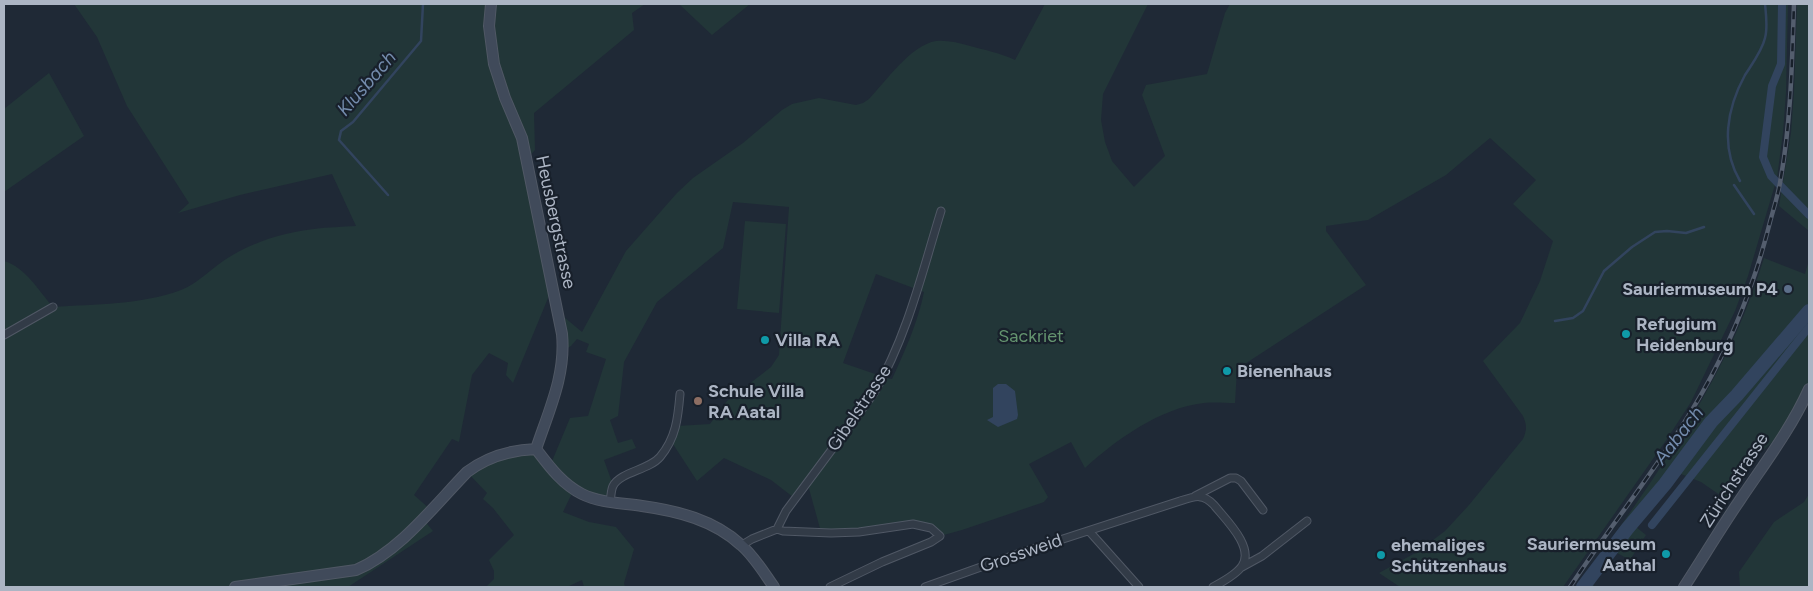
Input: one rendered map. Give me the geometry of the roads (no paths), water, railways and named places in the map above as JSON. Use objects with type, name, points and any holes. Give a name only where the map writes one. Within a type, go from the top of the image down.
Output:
[{"type":"street","name":"Heusbergstrasse","points":[[491,4],[489,26],[494,64],[504,98],[522,138],[564,350],[561,371],[536,449]]},
{"type":"street","name":"Gibelstrasse","points":[[776,530],[786,511],[874,393],[884,376],[902,337],[941,211]]},
{"type":"street","points":[[4,335],[52,307]]},
{"type":"street","name":"Zürichstrasse","points":[[1684,587],[1783,436],[1809,390]]},
{"type":"street","points":[[610,501],[614,485],[620,479],[649,466],[659,458],[672,441],[677,426],[680,394]]},
{"type":"street","points":[[235,587],[356,570],[372,563],[395,546],[477,464],[500,454],[536,449],[558,477],[589,497],[669,510],[687,515],[721,530],[742,545],[774,587]]},
{"type":"street","name":"Grossweid","points":[[925,587],[1195,496],[1230,478],[1236,478],[1263,510]]},
{"type":"street","points":[[1195,496],[1205,497],[1214,504],[1241,540],[1246,553],[1242,566]]},
{"type":"street","points":[[1213,587],[1242,566],[1262,556],[1307,521]]},
{"type":"street","points":[[742,545],[776,530],[831,533],[859,532],[901,524],[913,524],[931,528],[940,536],[931,542],[882,562],[830,587]]},
{"type":"street","points":[[1089,531],[1139,587]]},
{"type":"water","points":[[998,384],[1006,384],[1015,391],[1018,415],[1017,419],[998,427],[987,420],[993,417],[993,388]]},
{"type":"waterway","name":"Klusbach","points":[[388,195],[339,140],[341,131],[353,122],[421,41],[423,4]]},
{"type":"waterway","points":[[1740,181],[1730,155],[1728,128],[1730,114],[1739,88],[1764,43],[1767,25],[1765,4]]},
{"type":"waterway","points":[[1782,4],[1781,64],[1772,86],[1763,157],[1771,176],[1809,215]]},
{"type":"waterway","points":[[1734,185],[1754,214]]},
{"type":"waterway","points":[[1555,321],[1573,318],[1583,311],[1604,271],[1632,247],[1655,232],[1686,233],[1704,227]]},
{"type":"waterway","name":"Aabach","points":[[1583,587],[1627,529],[1665,484],[1711,422],[1737,395],[1809,311]]},
{"type":"waterway","points":[[1652,525],[1809,327]]},
{"type":"railway","points":[[1570,587],[1687,418],[1724,352],[1742,310],[1764,244],[1780,183],[1789,113],[1794,4]]},
{"type":"place","name":"Sauriermuseum P4","points":[[1788,289]]},
{"type":"place","name":"Refugium Heidenburg","points":[[1626,334]]},
{"type":"place","name":"Villa RA","points":[[765,340]]},
{"type":"place","name":"Bienenhaus","points":[[1227,371]]},
{"type":"place","name":"Schule Villa RA Aatal","points":[[698,401]]},
{"type":"place","name":"Sauriermuseum Aathal","points":[[1666,554]]},
{"type":"place","name":"ehemaliges Schützenhaus","points":[[1381,555]]},
{"type":"park label","name":"Sackriet","points":[[1031,336]]}]
